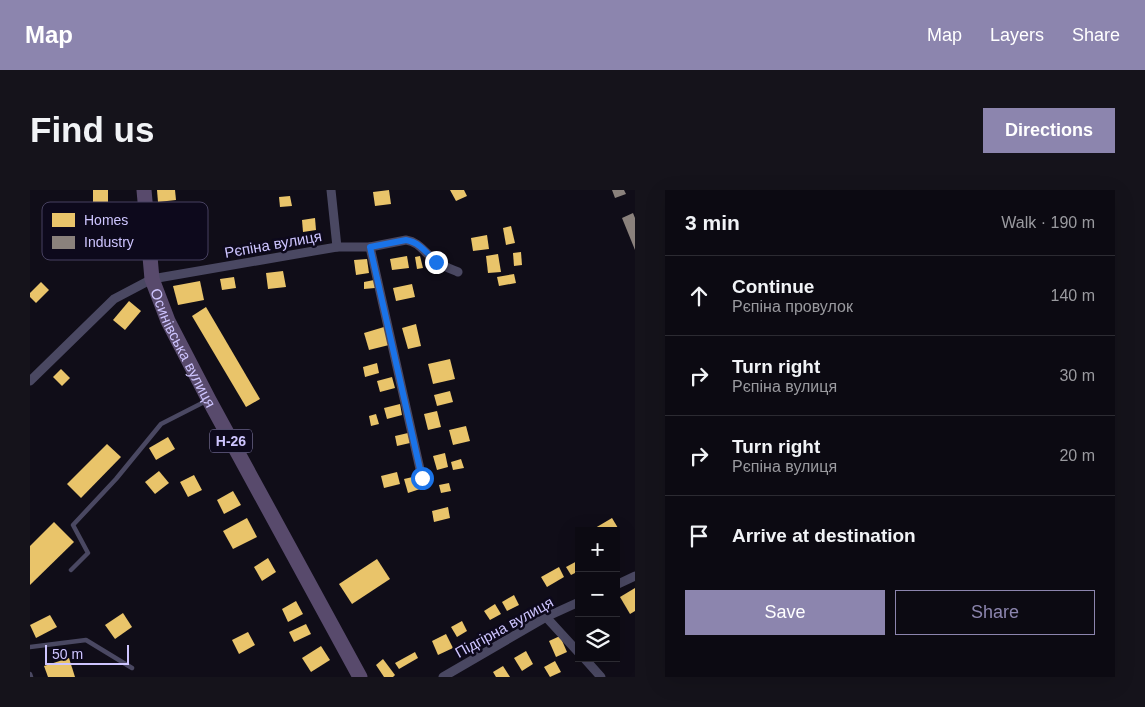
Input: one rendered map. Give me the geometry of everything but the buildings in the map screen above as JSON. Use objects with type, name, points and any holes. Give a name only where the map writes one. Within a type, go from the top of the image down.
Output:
[{"type":"main road","name":"Осинівська вулиця","points":[[150,260],[152,279],[168,321],[360,677]]},
{"type":"street","points":[[331,190],[337,247]]},
{"type":"street","name":"Рєпіна вулиця","points":[[30,381],[114,299],[152,279],[337,247],[370,247],[406,240],[412,241],[423,248],[436,262],[458,272]]},
{"type":"street","points":[[370,247],[422,478]]},
{"type":"street","points":[[620,583],[635,576]]},
{"type":"street","name":"Підгірна вулиця","points":[[442,677],[546,617],[575,604]]},
{"type":"street","points":[[546,617],[575,649]]},
{"type":"street","points":[[588,662],[601,677]]},
{"type":"lane","points":[[71,570],[88,553],[73,525],[116,479],[161,424],[209,400]]},
{"type":"lane","points":[[30,647],[86,640],[132,668]]},
{"type":"route","points":[[422,478],[370,247],[406,240],[412,241],[423,248],[436,262]]}]
